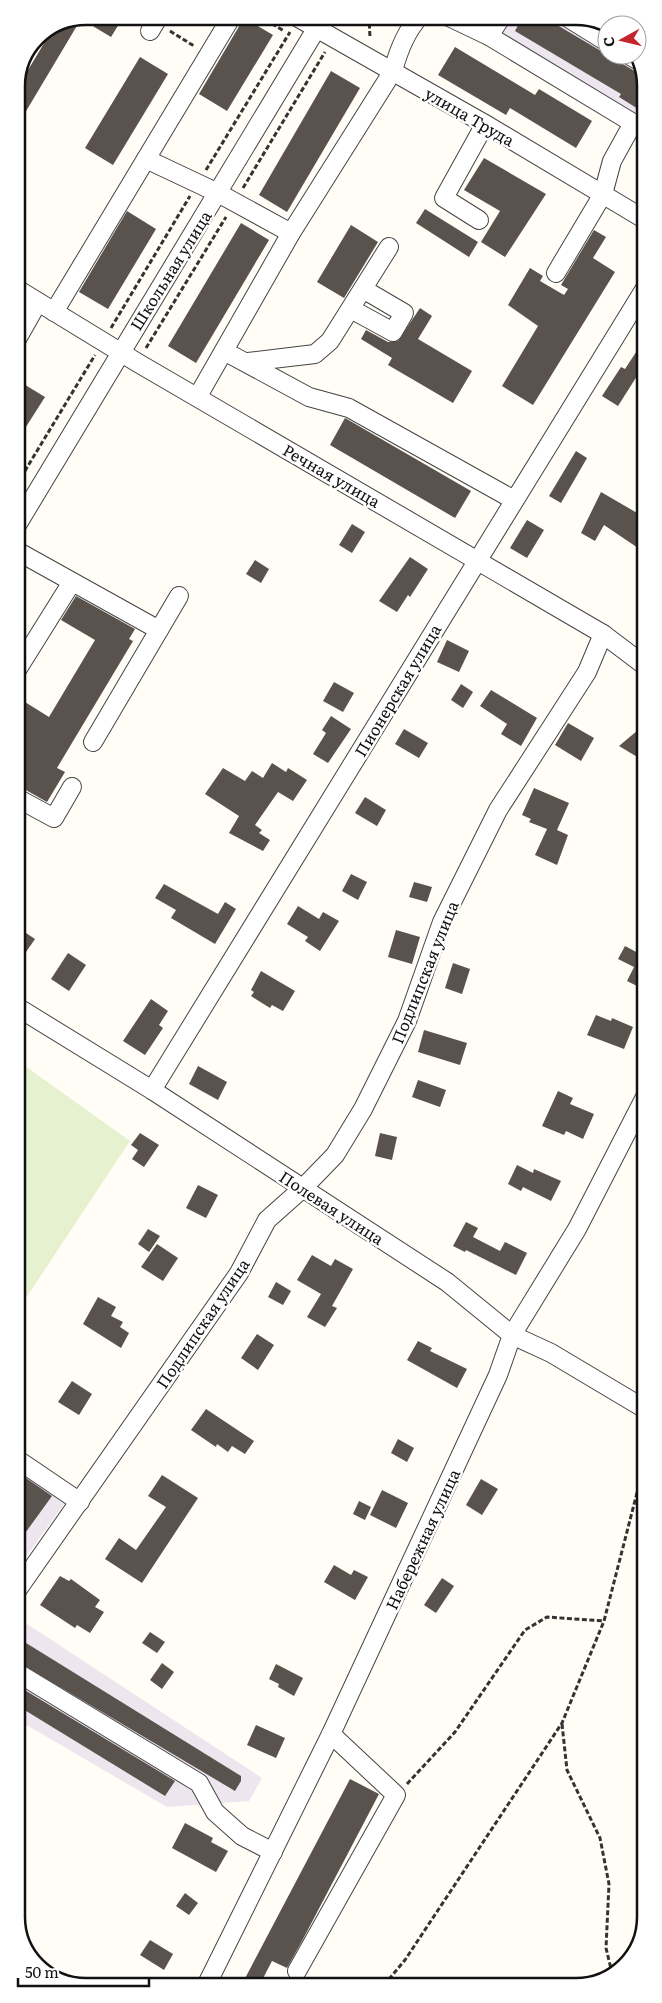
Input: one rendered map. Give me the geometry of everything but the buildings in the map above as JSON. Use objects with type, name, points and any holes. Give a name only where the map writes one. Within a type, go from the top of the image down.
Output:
[{"type":"street","points":[[54,312],[227,25]]},
{"type":"street","name":"Школьная улица","points":[[25,512],[319,25]]},
{"type":"street","name":"улица Труда","points":[[323,25],[393,71],[637,215]]},
{"type":"street","points":[[198,396],[291,233],[393,71],[398,54],[412,25]]},
{"type":"street","points":[[466,25],[489,36],[633,123],[612,161],[603,194],[556,274]]},
{"type":"street","points":[[489,36],[496,25]]},
{"type":"street","points":[[580,25],[597,36]]},
{"type":"street","points":[[479,220],[444,198],[485,124]]},
{"type":"street","points":[[146,159],[218,193],[291,233]]},
{"type":"street","points":[[248,362],[315,354],[330,342],[389,247]]},
{"type":"street","points":[[351,309],[394,332],[404,313],[363,289]]},
{"type":"street","name":"Речная улица","points":[[25,294],[120,352],[604,634],[637,660]]},
{"type":"street","name":"Пионерская улица","points":[[152,1090],[476,560],[637,301]]},
{"type":"street","points":[[25,325],[38,302]]},
{"type":"street","points":[[224,351],[248,362],[309,397],[349,408],[514,500]]},
{"type":"street","points":[[25,556],[158,630]]},
{"type":"street","points":[[25,657],[72,582]]},
{"type":"street","points":[[93,742],[179,596]]},
{"type":"street","name":"Подлипская улица","points":[[25,1579],[238,1273],[267,1220],[303,1188],[335,1155],[363,1109],[407,1021],[442,922],[498,810],[587,672],[604,634]]},
{"type":"street","points":[[25,802],[54,818],[72,787]]},
{"type":"street","name":"Полевая улица","points":[[25,1011],[152,1090],[447,1282],[512,1335],[551,1353],[637,1404]]},
{"type":"street","name":"Набережная улица","points":[[210,1978],[331,1734],[498,1375],[512,1335],[577,1229],[637,1113]]},
{"type":"street","points":[[25,1465],[80,1502]]},
{"type":"street","points":[[25,1677],[199,1783],[214,1812],[242,1836],[273,1852]]},
{"type":"street","points":[[297,1970],[396,1795],[331,1734]]},
{"type":"path","points":[[158,25],[209,55]]},
{"type":"path","points":[[275,25],[289,33]]},
{"type":"path","points":[[25,471],[292,25]]},
{"type":"path","points":[[390,1978],[405,1960],[562,1723],[604,1621],[637,1493]]},
{"type":"path","points":[[396,1795],[455,1732],[525,1630],[547,1617],[604,1621]]},
{"type":"path","points":[[562,1723],[567,1770],[600,1838],[609,1884],[606,1948],[611,1967]]},
{"type":"shaded area","points":[[472,25],[580,25],[597,29],[597,65],[633,65],[635,70],[637,128]]},
{"type":"shaded area","points":[[25,1458],[74,1490],[25,1558]]},
{"type":"shaded area","points":[[25,1623],[262,1778],[249,1801],[167,1807],[25,1724]]},
{"type":"green space","points":[[25,1066],[130,1141],[25,1299]]}]
